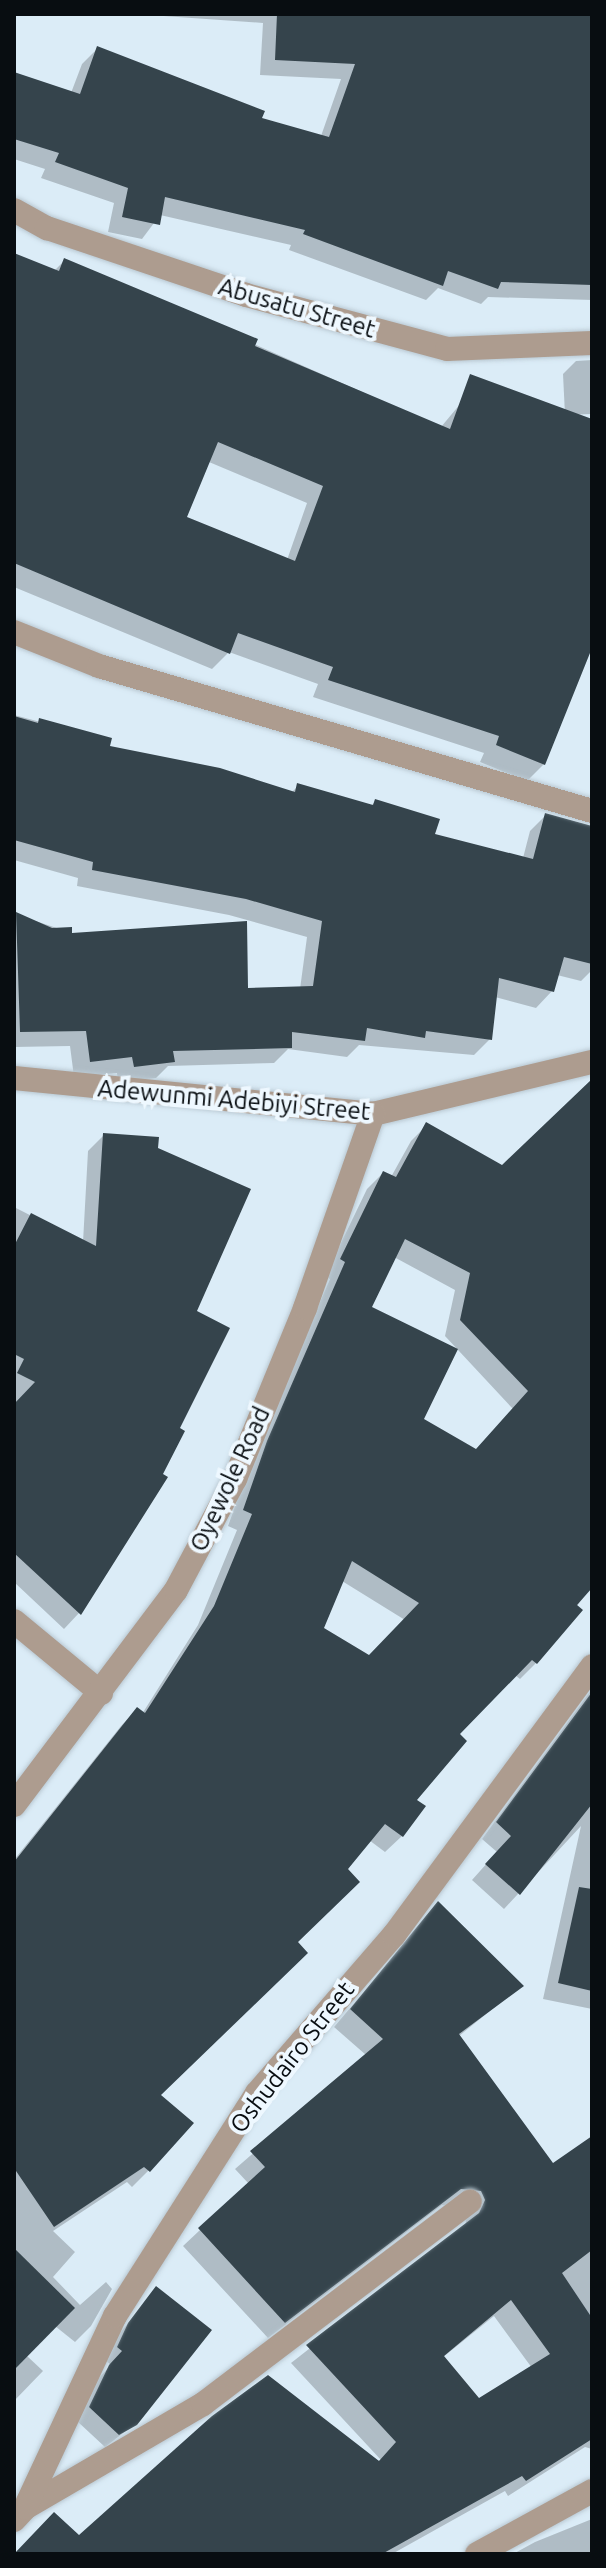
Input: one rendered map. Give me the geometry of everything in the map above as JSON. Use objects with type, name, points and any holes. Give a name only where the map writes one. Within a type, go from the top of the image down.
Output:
[{"type":"street","name":"Abusatu Street","points":[[14,210],[47,228],[246,295],[447,349],[592,343]]},
{"type":"street","points":[[14,632],[99,666],[592,811]]},
{"type":"street","name":"Adewunmi Adebiyi Street","points":[[14,1078],[373,1114],[592,1062]]},
{"type":"street","name":"Oyewole Road","points":[[14,1805],[176,1590],[235,1479],[305,1308],[373,1114]]},
{"type":"street","points":[[14,1621],[101,1693]]},
{"type":"street","name":"Oshudairo Street","points":[[19,2514],[115,2316],[257,2093],[394,1935],[592,1666]]},
{"type":"street","points":[[19,2514],[203,2404],[470,2201]]},
{"type":"street","points":[[477,2554],[592,2491]]},
{"type":"building","points":[[277,14],[592,14],[592,285],[501,282],[498,289],[448,271],[443,286],[303,234],[305,230],[165,197],[160,225],[122,217],[128,188],[55,162],[59,153],[14,139],[14,72],[80,94],[97,46],[265,111],[262,118],[329,137],[355,64],[275,60]]},
{"type":"building","points":[[14,253],[59,271],[64,258],[258,339],[255,346],[450,429],[470,374],[592,419],[592,648],[545,765],[496,745],[499,736],[328,680],[333,667],[238,633],[230,654],[14,563]],"holes":[[[218,442],[323,486],[295,561],[187,517]]]},
{"type":"building","points":[[14,716],[38,723],[39,718],[112,738],[110,746],[220,768],[295,792],[297,783],[373,805],[375,799],[440,819],[435,834],[533,859],[545,813],[592,826],[592,964],[564,957],[554,992],[499,978],[492,1040],[426,1031],[425,1038],[367,1028],[365,1041],[292,1032],[292,1048],[173,1051],[175,1062],[134,1067],[132,1057],[90,1062],[86,1031],[20,1032],[16,912],[52,928],[72,927],[72,933],[247,921],[248,988],[313,986],[322,921],[246,899],[92,870],[93,862],[14,840]]},
{"type":"building","points":[[592,1079],[592,1588],[577,1605],[583,1610],[537,1664],[532,1660],[460,1734],[467,1741],[417,1800],[426,1806],[403,1837],[385,1824],[348,1869],[360,1882],[298,1942],[308,1953],[161,2095],[194,2123],[150,2172],[144,2167],[54,2227],[14,2168],[14,1862],[137,1707],[145,1713],[214,1606],[252,1514],[243,1510],[267,1441],[345,1262],[340,1259],[383,1171],[396,1177],[426,1122],[502,1165]],"holes":[[[405,1239],[470,1273],[460,1320],[528,1391],[476,1449],[424,1419],[458,1349],[372,1307]],[[352,1561],[419,1603],[369,1655],[324,1628]]]},
{"type":"building","points":[[103,1133],[159,1137],[158,1148],[251,1189],[197,1311],[230,1328],[180,1428],[185,1431],[163,1474],[168,1477],[81,1615],[14,1553],[14,1404],[35,1382],[17,1373],[24,1359],[14,1354],[14,1246],[31,1213],[96,1246]]},
{"type":"building","points":[[592,1692],[592,1804],[520,1895],[485,1864],[511,1836],[496,1822]]},
{"type":"building","points":[[579,1887],[592,1889],[592,1991],[558,1983]]},
{"type":"building","points":[[438,1901],[524,1986],[459,2034],[553,2163],[592,2136],[592,2250],[562,2273],[592,2318],[592,2439],[526,2481],[522,2476],[382,2554],[14,2554],[54,2512],[79,2535],[212,2416],[268,2375],[379,2461],[396,2442],[306,2345],[479,2213],[485,2200],[481,2191],[461,2189],[285,2323],[198,2228],[265,2167],[250,2151],[383,2039],[350,2009]],"holes":[[[511,2300],[550,2354],[479,2398],[444,2356]]]},
{"type":"building","points":[[14,2248],[75,2308],[14,2370]]},
{"type":"building","points":[[156,2286],[212,2330],[137,2425],[119,2435],[89,2407],[109,2365],[122,2351],[117,2347],[128,2323]]}]
